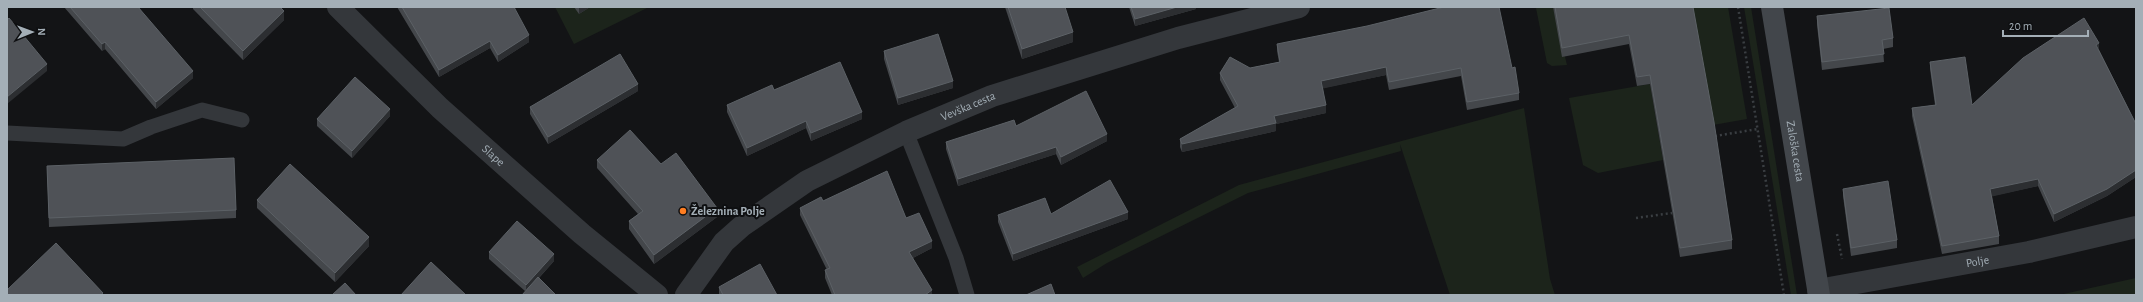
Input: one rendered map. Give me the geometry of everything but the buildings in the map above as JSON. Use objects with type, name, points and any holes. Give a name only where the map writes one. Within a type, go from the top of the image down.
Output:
[{"type":"main road","name":"Zaloška cesta","points":[[1772,7],[1818,293]]},
{"type":"street","name":"Slape","points":[[338,7],[440,108],[582,234],[657,295]]},
{"type":"street","name":"Vevška cesta","points":[[686,295],[724,242],[742,226],[807,181],[906,132],[1000,94],[1178,38],[1299,7]]},
{"type":"street","name":"Polje","points":[[1818,293],[2029,252],[2136,227]]},
{"type":"lane","points":[[7,133],[123,139],[151,127],[202,110],[242,120]]},
{"type":"lane","points":[[906,132],[956,258],[967,295]]},
{"type":"path","points":[[1738,7],[1784,295]]},
{"type":"path","points":[[1715,136],[1758,129]]},
{"type":"path","points":[[1636,218],[1672,213]]},
{"type":"shaded area","points":[[555,7],[649,7],[574,44]]},
{"type":"shaded area","points":[[1553,7],[1567,65],[1552,66],[1547,63],[1536,8]]},
{"type":"shaded area","points":[[1692,7],[1728,7],[1747,119],[1713,125]]},
{"type":"shaded area","points":[[1744,7],[1751,7],[1797,295],[1791,295]]},
{"type":"shaded area","points":[[1650,84],[1663,160],[1598,173],[1583,165],[1569,98]]},
{"type":"shaded area","points":[[1524,108],[1550,279],[1555,295],[1450,295],[1400,144],[1401,151],[1248,193],[1107,263],[1083,278],[1077,267],[1239,185]]},
{"type":"shaded area","points":[[2136,278],[2136,295],[2059,295]]},
{"type":"place","name":"Železnina Polje","points":[[683,211]]}]
